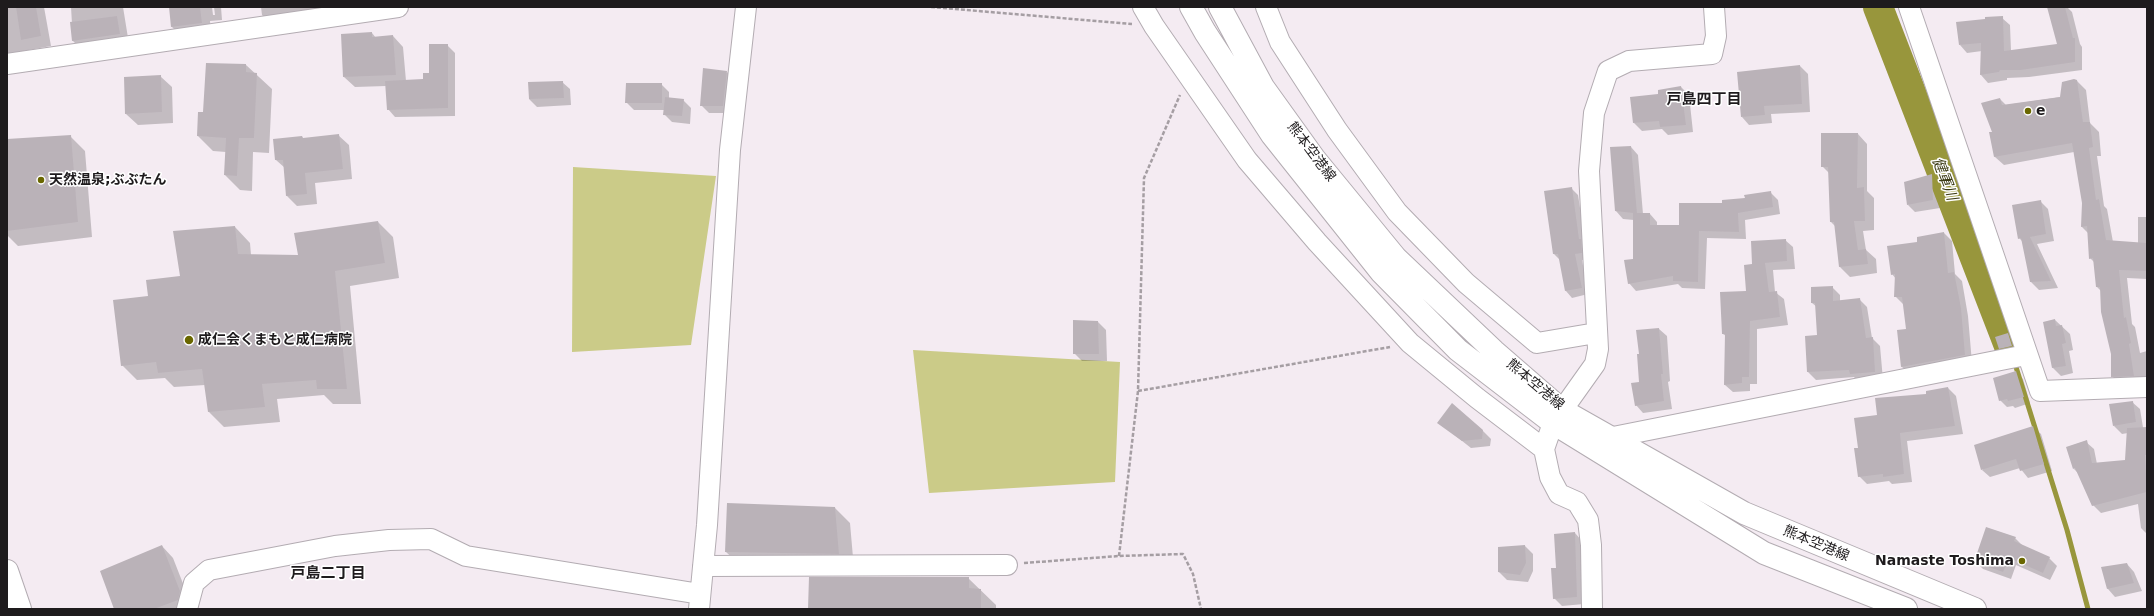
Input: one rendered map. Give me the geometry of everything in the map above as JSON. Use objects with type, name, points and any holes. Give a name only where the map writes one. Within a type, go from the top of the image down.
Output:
[{"type":"main road","name":"熊本空港線","points":[[1191,7],[1205,32],[1272,135],[1381,272],[1458,350],[1597,440],[1764,554],[1906,609]]},
{"type":"main road","name":"熊本空港線","points":[[1220,7],[1263,87],[1314,158],[1396,258],[1494,351],[1558,416]]},
{"type":"main road","name":"熊本空港線","points":[[1597,440],[1744,513],[1820,546],[1975,609]]},
{"type":"main road","points":[[7,571],[20,609]]},
{"type":"street","points":[[7,64],[398,7]]},
{"type":"street","points":[[187,609],[194,583],[209,570],[335,546],[389,540],[431,539],[466,556],[699,602],[703,566],[730,150],[746,7]]},
{"type":"street","points":[[1143,7],[1154,26],[1247,160],[1316,242],[1410,343],[1477,398],[1544,449]]},
{"type":"street","points":[[1266,7],[1280,42],[1337,130],[1396,212],[1466,283],[1537,343],[1596,333]]},
{"type":"street","points":[[1592,609],[1591,545],[1588,520],[1577,502],[1559,494],[1550,477],[1544,449],[1558,416],[1595,364],[1598,349],[1589,172],[1594,113],[1608,70],[1628,60],[1712,54],[1716,36],[1714,7]]},
{"type":"street","points":[[1909,7],[2026,355],[2040,391],[2147,387]]},
{"type":"street","points":[[1597,440],[2026,355]]},
{"type":"street","points":[[703,566],[1006,565]]},
{"type":"path","points":[[931,7],[1154,26]]},
{"type":"path","points":[[1119,556],[1138,390],[1144,178],[1188,76]]},
{"type":"path","points":[[1138,390],[1410,343]]},
{"type":"path","points":[[1006,565],[1119,556],[1182,554],[1193,574],[1201,609]]},
{"type":"green space","points":[[573,167],[716,176],[691,345],[572,352]]},
{"type":"green space","points":[[913,350],[1120,362],[1115,482],[929,493]]},
{"type":"building","points":[[16,7],[36,7],[41,36],[21,40]]},
{"type":"building","points":[[169,7],[200,7],[202,23],[171,27]]},
{"type":"building","points":[[2047,7],[2065,7],[2073,38],[2075,38],[2075,62],[2021,70],[2000,70],[1999,72],[1980,75],[1981,43],[1959,45],[1956,22],[1985,19],[1985,17],[2003,16],[2004,51],[2057,44]]},
{"type":"building","points":[[117,16],[120,34],[72,41],[70,22]]},
{"type":"building","points":[[372,32],[372,37],[393,35],[396,75],[343,77],[341,34]]},
{"type":"building","points":[[429,44],[448,44],[448,108],[387,110],[385,81],[423,79],[423,73],[429,73]]},
{"type":"building","points":[[206,63],[246,64],[246,72],[257,73],[254,138],[239,138],[237,176],[224,175],[226,138],[197,136],[198,112],[203,112]]},
{"type":"building","points":[[1800,65],[1802,104],[1764,106],[1765,115],[1741,117],[1737,72]]},
{"type":"building","points":[[703,68],[727,71],[723,106],[700,106]]},
{"type":"building","points":[[161,75],[162,112],[125,114],[124,77]]},
{"type":"building","points":[[2074,79],[2077,80],[2083,122],[2090,122],[2093,147],[2089,148],[2096,200],[2099,199],[2106,240],[2147,243],[2147,271],[2119,270],[2124,318],[2126,317],[2131,343],[2129,344],[2134,376],[2111,377],[2111,354],[2101,312],[2100,287],[2096,287],[2093,258],[2089,259],[2087,226],[2081,227],[2082,203],[2072,143],[1994,157],[1989,132],[1992,132],[1981,103],[2000,98],[2002,105],[2060,97],[2062,82]]},
{"type":"building","points":[[563,81],[564,98],[529,99],[528,82]]},
{"type":"building","points":[[626,83],[662,83],[662,103],[625,103]]},
{"type":"building","points":[[1681,86],[1686,125],[1660,127],[1659,121],[1633,123],[1630,97],[1658,94],[1658,90]]},
{"type":"building","points":[[665,97],[684,99],[682,116],[663,115]]},
{"type":"building","points":[[1821,133],[1858,133],[1857,188],[1864,187],[1865,221],[1854,221],[1858,250],[1866,249],[1868,264],[1839,267],[1834,222],[1830,222],[1828,167],[1821,167]]},
{"type":"building","points":[[339,134],[343,169],[305,173],[307,194],[286,196],[283,160],[275,160],[273,139],[302,136],[303,138]]},
{"type":"building","name":"天然温泉;ぶぶたん","points":[[71,135],[78,222],[7,231],[7,139]]},
{"type":"building","points":[[1631,146],[1637,213],[1650,213],[1650,225],[1679,225],[1679,203],[1722,203],[1722,200],[1745,198],[1744,195],[1771,191],[1773,207],[1738,213],[1739,232],[1699,231],[1698,282],[1673,281],[1673,276],[1628,284],[1624,260],[1633,259],[1633,213],[1615,211],[1610,147]]},
{"type":"building","points":[[1932,174],[1933,200],[1907,205],[1904,182]]},
{"type":"building","points":[[1572,187],[1579,239],[1581,239],[1582,253],[1575,254],[1582,288],[1565,291],[1558,254],[1553,254],[1544,191]]},
{"type":"building","points":[[2041,200],[2046,234],[2030,237],[2051,281],[2030,282],[2021,238],[2018,239],[2012,205]]},
{"type":"building","points":[[378,221],[385,263],[335,271],[347,389],[317,389],[316,380],[262,384],[265,407],[208,412],[202,369],[158,373],[156,362],[121,366],[113,300],[148,296],[146,280],[180,276],[173,231],[235,226],[238,254],[298,255],[294,233]]},
{"type":"building","points":[[1944,232],[1948,273],[1954,272],[1961,308],[1965,355],[1901,367],[1897,330],[1906,329],[1902,297],[1894,297],[1895,274],[1891,275],[1887,246],[1917,242],[1917,237]]},
{"type":"building","points":[[1786,239],[1787,261],[1765,263],[1769,292],[1777,291],[1780,317],[1750,321],[1749,377],[1742,377],[1742,383],[1724,385],[1725,334],[1722,334],[1720,292],[1746,291],[1744,265],[1752,264],[1751,241]]},
{"type":"building","points":[[1833,286],[1833,301],[1860,298],[1866,338],[1873,337],[1875,372],[1850,374],[1849,370],[1807,372],[1805,336],[1817,335],[1815,303],[1811,303],[1811,287]]},
{"type":"building","points":[[2055,319],[2056,326],[2062,325],[2066,343],[2062,344],[2066,366],[2052,368],[2043,322]]},
{"type":"building","points":[[1073,320],[1098,321],[1099,354],[1073,354]]},
{"type":"building","points":[[1659,328],[1664,401],[1635,406],[1631,383],[1639,382],[1637,354],[1639,354],[1636,330]]},
{"type":"building","points":[[2008,333],[2012,346],[1999,349],[1995,337]]},
{"type":"building","points":[[2016,371],[2024,397],[2008,401],[2007,399],[1999,401],[1993,378]]},
{"type":"building","points":[[1948,387],[1955,426],[1900,433],[1904,474],[1883,477],[1883,474],[1858,477],[1854,448],[1858,448],[1854,418],[1877,415],[1875,398],[1926,394],[1926,391]]},
{"type":"building","points":[[2133,401],[2136,422],[2113,426],[2109,404]]},
{"type":"building","points":[[1452,403],[1483,430],[1482,439],[1462,441],[1437,423]]},
{"type":"building","points":[[2033,426],[2044,464],[2020,471],[2016,459],[1981,470],[1974,445]]},
{"type":"building","points":[[2147,427],[2147,455],[2145,455],[2147,492],[2092,506],[2075,468],[2073,469],[2066,447],[2087,440],[2092,463],[2125,460],[2127,428]]},
{"type":"building","points":[[727,503],[835,507],[839,554],[725,552]]},
{"type":"building","points":[[1986,527],[2016,537],[2014,541],[2050,557],[2043,573],[2009,558],[2003,572],[1974,562]]},
{"type":"building","points":[[1575,532],[1577,597],[1553,599],[1551,568],[1556,568],[1554,534]]},
{"type":"building","points":[[162,545],[180,591],[178,600],[154,609],[114,609],[100,571]]},
{"type":"building","points":[[1525,545],[1526,563],[1520,575],[1498,572],[1498,547]]},
{"type":"building","points":[[2127,563],[2134,583],[2107,589],[2101,567]]},
{"type":"building","points":[[809,577],[969,577],[969,588],[981,589],[981,609],[808,609]]},
{"type":"waterway","name":"健軍川","points":[[1878,7],[2011,351]]},
{"type":"waterway","points":[[2016,367],[2067,530],[2088,609]]},
{"type":"place","name":"e","points":[[2028,111]]},
{"type":"place","name":"天然温泉;ぶぶたん","points":[[41,180]]},
{"type":"place","name":"成仁会くまもと成仁病院","points":[[189,340]]},
{"type":"place","name":"Namaste Toshima","points":[[2022,561]]},
{"type":"district","name":"戸島四丁目","points":[[1704,100]]},
{"type":"district","name":"戸島二丁目","points":[[328,574]]}]
